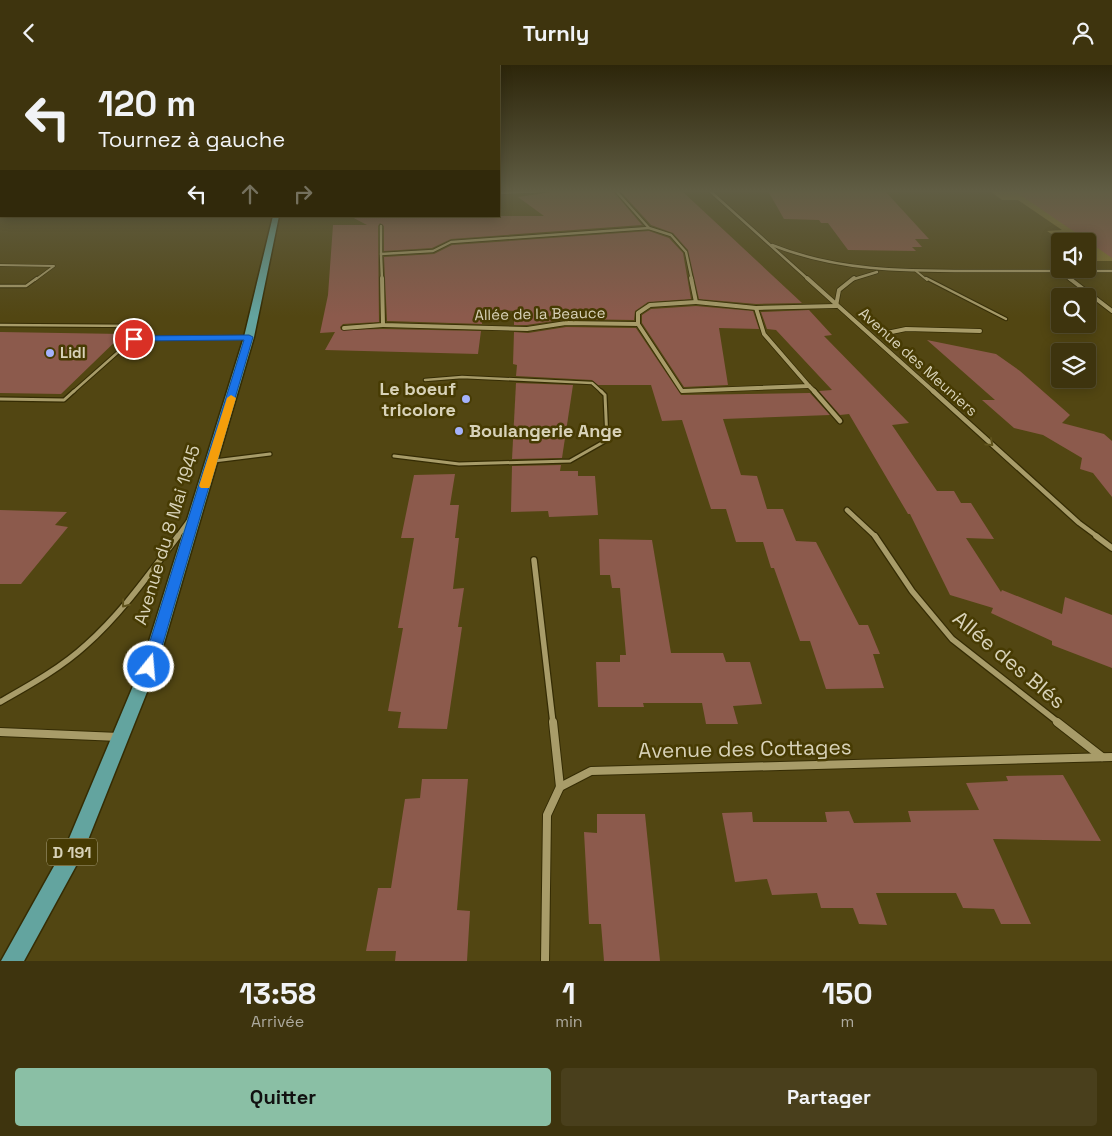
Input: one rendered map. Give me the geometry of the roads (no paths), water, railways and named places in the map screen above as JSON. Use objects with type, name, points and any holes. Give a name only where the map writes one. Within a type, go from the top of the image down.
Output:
[{"type":"main road","name":"Avenue du 8 Mai 1945","points":[[12,961],[75,848],[122,738],[149,667],[249,337],[272,233]]},
{"type":"street","points":[[381,233],[383,325]]},
{"type":"street","points":[[382,254],[433,251],[451,242],[572,233]]},
{"type":"street","points":[[666,233],[672,235],[686,252],[696,302]]},
{"type":"street","name":"Avenue des Meuniers","points":[[756,233],[1079,523],[1112,548]]},
{"type":"street","points":[[766,242],[809,260],[847,268],[885,271],[1051,271]]},
{"type":"street","points":[[809,386],[682,391],[638,324],[638,313],[650,305],[696,302],[756,308],[836,306],[836,296],[844,282],[859,276],[885,271]]},
{"type":"street","points":[[1096,271],[1112,271]]},
{"type":"street","points":[[1069,278],[1112,311]]},
{"type":"street","points":[[756,308],[764,334],[840,421]]},
{"type":"street","name":"Allée de la Beauce","points":[[344,328],[383,325],[526,329],[566,323],[638,324]]},
{"type":"street","points":[[882,334],[924,329],[980,331]]},
{"type":"street","name":"Allée des Blés","points":[[847,509],[880,541],[912,591],[952,639],[1102,758]]},
{"type":"street","points":[[0,702],[58,668],[97,635],[124,606],[198,510]]},
{"type":"street","points":[[534,560],[560,787],[547,815],[545,961]]},
{"type":"street","points":[[0,731],[122,738]]},
{"type":"street","name":"Avenue des Cottages","points":[[560,787],[590,771],[1112,757]]},
{"type":"lane","points":[[0,265],[54,266],[26,286],[0,286]]},
{"type":"lane","points":[[916,271],[933,284],[993,309],[1006,319]]},
{"type":"lane","points":[[0,325],[142,326],[134,339],[64,400],[0,399]]},
{"type":"lane","points":[[134,339],[249,337]]},
{"type":"lane","points":[[394,456],[459,464],[570,461],[607,440],[605,395],[592,383],[462,377],[425,380]]},
{"type":"lane","points":[[212,461],[270,454]]},
{"type":"place","name":"Lidl","points":[[50,353]]},
{"type":"place","name":"Le boeuf tricolore","points":[[466,399]]},
{"type":"place","name":"Boulangerie Ange","points":[[459,431]]}]
